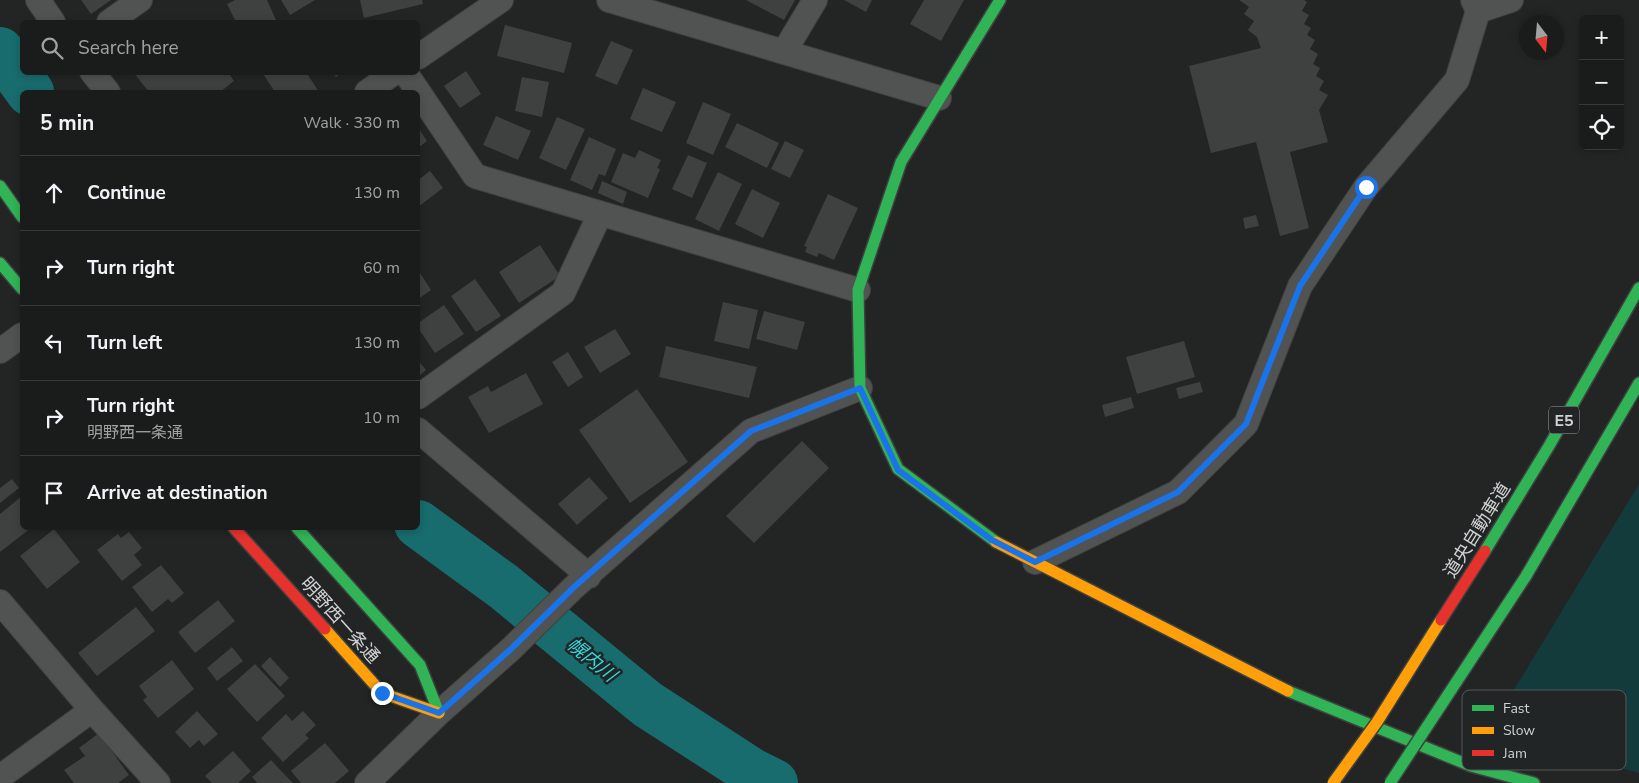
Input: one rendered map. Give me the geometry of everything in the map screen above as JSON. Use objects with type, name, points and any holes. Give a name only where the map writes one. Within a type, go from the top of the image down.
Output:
[{"type":"main road","points":[[1000,0],[901,162],[858,290],[860,388],[898,470],[992,540],[1297,696],[1462,762]]},
{"type":"main road","points":[[0,186],[20,215]]},
{"type":"main road","points":[[0,264],[20,287]]},
{"type":"main road","name":"道央自動車道","points":[[1332,783],[1377,722],[1485,552],[1549,446],[1639,288]]},
{"type":"main road","points":[[1390,783],[1526,576],[1639,383]]},
{"type":"main road","name":"明野西一条通","points":[[236,530],[382,693],[439,713]]},
{"type":"main road","name":"明野西一条通","points":[[300,530],[420,665],[439,713]]},
{"type":"main road","points":[[1486,770],[1534,783]]},
{"type":"street","points":[[38,0],[52,20]]},
{"type":"street","points":[[112,20],[140,0]]},
{"type":"street","points":[[420,56],[501,0]]},
{"type":"street","points":[[609,0],[636,3],[784,52],[939,98]]},
{"type":"street","points":[[784,52],[815,0]]},
{"type":"street","points":[[1035,562],[1178,492],[1246,424],[1300,286],[1366,187],[1457,80],[1475,6],[1511,0]]},
{"type":"street","points":[[94,75],[106,90]]},
{"type":"street","points":[[369,90],[392,75]]},
{"type":"street","points":[[406,75],[416,90]]},
{"type":"street","points":[[420,95],[475,176],[858,290]]},
{"type":"street","points":[[420,396],[563,293],[600,214]]},
{"type":"street","points":[[0,351],[20,336]]},
{"type":"street","points":[[367,783],[439,713],[511,649],[573,588],[589,576],[751,431],[860,388]]},
{"type":"street","points":[[420,432],[589,576]]},
{"type":"street","points":[[0,602],[92,710],[158,783]]},
{"type":"street","points":[[0,777],[92,710]]},
{"type":"shaded area","points":[[1639,484],[1639,773],[1626,769],[1626,690],[1514,690]]},
{"type":"building","points":[[81,0],[111,0],[91,14]]},
{"type":"building","points":[[235,0],[267,0],[276,20],[235,20],[227,4]]},
{"type":"building","points":[[281,0],[315,0],[290,15]]},
{"type":"building","points":[[360,0],[422,0],[423,4],[364,18]]},
{"type":"building","points":[[746,0],[795,0],[784,20]]},
{"type":"building","points":[[844,0],[872,0],[866,12]]},
{"type":"building","points":[[924,0],[964,0],[941,41],[910,24]]},
{"type":"building","points":[[1239,0],[1304,0],[1307,2],[1302,11],[1309,15],[1304,24],[1311,28],[1307,35],[1315,40],[1310,49],[1318,54],[1313,64],[1320,68],[1316,76],[1324,81],[1319,90],[1328,95],[1319,110],[1328,142],[1290,152],[1309,228],[1280,236],[1256,142],[1211,153],[1189,66],[1261,48],[1257,37],[1248,30],[1254,21],[1244,14],[1249,7]]},
{"type":"building","points":[[505,25],[572,43],[564,73],[497,56]]},
{"type":"building","points":[[611,41],[633,50],[617,85],[595,76]]},
{"type":"building","points":[[466,71],[481,94],[460,108],[444,86]]},
{"type":"building","points":[[135,75],[230,75],[234,81],[223,90],[147,90]]},
{"type":"building","points":[[264,75],[308,75],[318,90],[274,90]]},
{"type":"building","points":[[522,77],[549,82],[542,117],[515,111]]},
{"type":"building","points":[[643,88],[676,102],[662,132],[630,119]]},
{"type":"building","points":[[703,102],[731,114],[713,155],[686,143]]},
{"type":"building","points":[[496,116],[531,131],[518,160],[483,145]]},
{"type":"building","points":[[557,117],[585,129],[566,170],[539,158]]},
{"type":"building","points":[[737,123],[779,143],[767,168],[725,147]]},
{"type":"building","points":[[420,130],[427,141],[420,146]]},
{"type":"building","points":[[589,137],[616,149],[605,176],[599,174],[592,190],[570,180]]},
{"type":"building","points":[[785,141],[804,150],[790,178],[771,169]]},
{"type":"building","points":[[639,150],[661,160],[657,168],[660,169],[648,198],[611,182],[623,153],[635,158]]},
{"type":"building","points":[[688,155],[707,163],[692,198],[672,189]]},
{"type":"building","points":[[430,171],[443,188],[420,205],[420,178]]},
{"type":"building","points":[[718,172],[742,184],[719,231],[695,219]]},
{"type":"building","points":[[602,181],[627,192],[623,204],[598,193]]},
{"type":"building","points":[[752,189],[780,203],[763,238],[735,224]]},
{"type":"building","points":[[828,194],[858,208],[834,260],[819,253],[817,257],[805,252],[807,247],[804,246]]},
{"type":"building","points":[[1256,215],[1259,226],[1245,229],[1243,218]]},
{"type":"building","points":[[540,245],[560,276],[519,303],[499,272]]},
{"type":"building","points":[[420,273],[431,290],[420,298]]},
{"type":"building","points":[[475,279],[501,316],[476,332],[451,296]]},
{"type":"building","points":[[723,302],[758,310],[749,349],[714,341]]},
{"type":"building","points":[[444,305],[464,334],[435,353],[420,331],[420,322]]},
{"type":"building","points":[[764,311],[805,322],[797,350],[756,339]]},
{"type":"building","points":[[615,329],[631,354],[600,373],[584,347]]},
{"type":"building","points":[[1184,341],[1195,377],[1137,394],[1126,357]]},
{"type":"building","points":[[666,346],[757,367],[749,398],[659,377]]},
{"type":"building","points":[[568,352],[583,377],[568,387],[552,362]]},
{"type":"building","points":[[420,362],[426,370],[420,375]]},
{"type":"building","points":[[526,373],[543,404],[489,433],[468,397],[488,386],[491,392]]},
{"type":"building","points":[[1200,382],[1203,392],[1179,399],[1176,388]]},
{"type":"building","points":[[637,389],[688,462],[630,503],[579,430]]},
{"type":"building","points":[[1131,397],[1134,408],[1105,417],[1102,405]]},
{"type":"building","points":[[802,441],[829,468],[754,543],[726,516]]},
{"type":"building","points":[[589,477],[608,498],[577,525],[558,504]]},
{"type":"building","points":[[12,479],[19,488],[0,503],[0,488]]},
{"type":"building","points":[[20,498],[20,530],[28,530],[0,552],[0,514]]},
{"type":"building","points":[[55,530],[80,562],[47,589],[20,556]]},
{"type":"building","points":[[129,532],[142,548],[134,555],[142,565],[122,581],[97,550],[118,534],[121,538]]},
{"type":"building","points":[[161,565],[184,593],[172,603],[168,599],[152,612],[132,587]]},
{"type":"building","points":[[218,600],[235,621],[195,653],[178,632]]},
{"type":"building","points":[[136,607],[155,631],[97,676],[78,653]]},
{"type":"building","points":[[232,647],[243,661],[217,681],[207,668]]},
{"type":"building","points":[[270,657],[289,678],[280,687],[261,666]]},
{"type":"building","points":[[172,660],[194,689],[158,718],[143,700],[147,697],[139,686]]},
{"type":"building","points":[[255,664],[285,696],[257,722],[227,689]]},
{"type":"building","points":[[197,711],[218,734],[204,746],[199,740],[190,748],[175,732]]},
{"type":"building","points":[[303,711],[316,725],[305,735],[309,738],[283,762],[261,738],[286,714],[292,721]]},
{"type":"building","points":[[99,733],[129,775],[118,783],[74,783],[64,770],[85,756],[79,748]]},
{"type":"building","points":[[325,743],[349,771],[335,783],[301,783],[291,771]]},
{"type":"building","points":[[233,751],[251,771],[238,783],[212,783],[205,776]]},
{"type":"building","points":[[271,760],[293,783],[257,783],[252,777]]},
{"type":"waterway","name":"幌内川","points":[[0,51],[29,90]]},
{"type":"waterway","name":"幌内川","points":[[420,525],[503,586],[647,704],[752,772],[774,783]]},
{"type":"traffic: fast","points":[[996,542],[898,469],[860,388],[858,290],[901,162],[1000,0]]},
{"type":"traffic: fast","points":[[0,186],[20,214]]},
{"type":"traffic: fast","points":[[0,263],[20,287]]},
{"type":"traffic: fast","points":[[1485,551],[1549,446],[1639,288]]},
{"type":"traffic: fast","points":[[1526,576],[1639,383]]},
{"type":"traffic: fast","points":[[299,530],[420,665],[439,713]]},
{"type":"traffic: fast","points":[[1390,783],[1526,576]]},
{"type":"traffic: fast","points":[[1288,691],[1462,762]]},
{"type":"traffic: fast","points":[[1486,770],[1534,783]]},
{"type":"traffic: slow","points":[[996,542],[1288,691]]},
{"type":"traffic: slow","points":[[1333,783],[1377,722],[1441,620]]},
{"type":"traffic: slow","points":[[325,629],[382,693],[439,713]]},
{"type":"traffic: jam","points":[[236,530],[325,629]]},
{"type":"traffic: jam","points":[[1441,620],[1485,551]]},
{"type":"route","points":[[382,693],[439,713],[511,649],[573,588],[589,576],[751,431],[860,388],[898,470],[992,540],[1035,562],[1178,492],[1246,424],[1300,286],[1366,187]]}]
